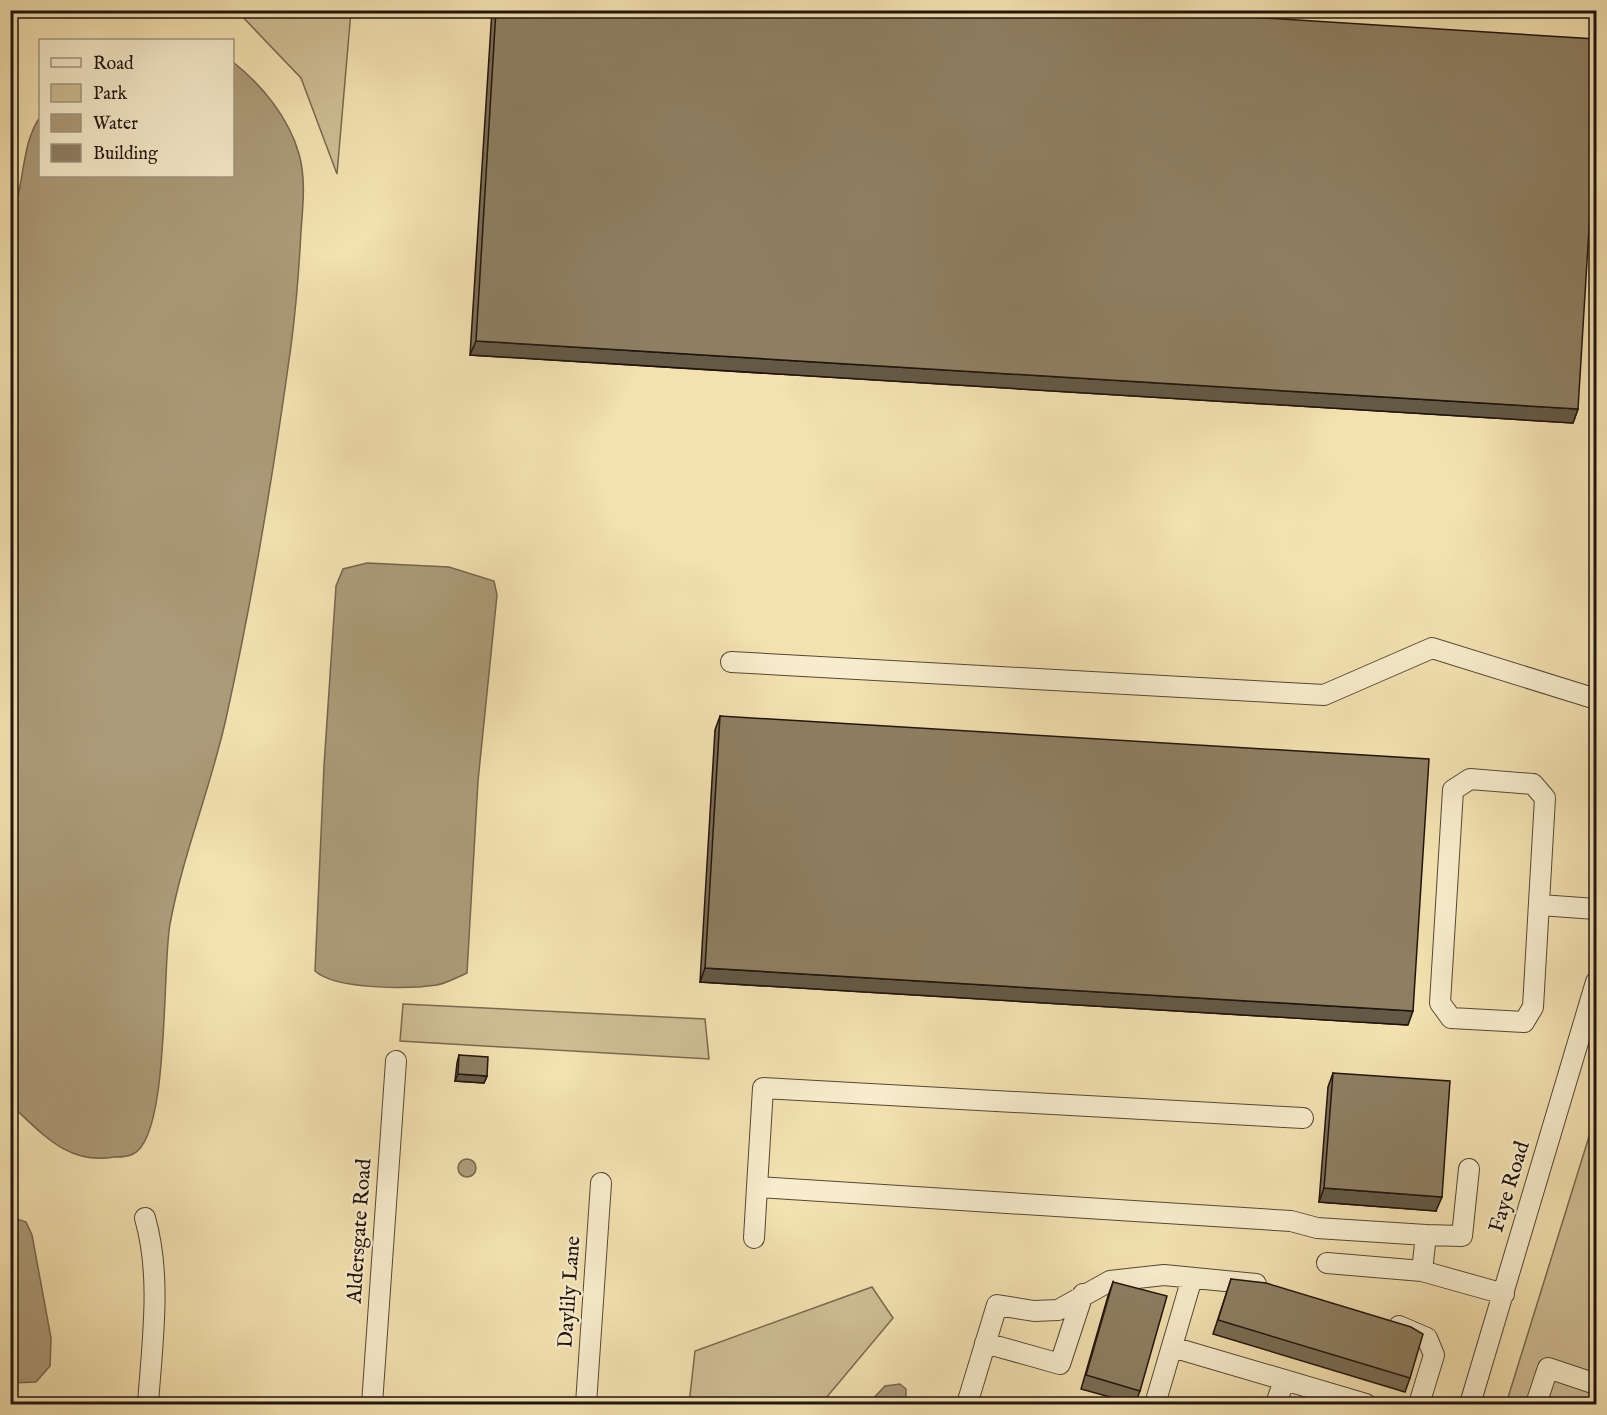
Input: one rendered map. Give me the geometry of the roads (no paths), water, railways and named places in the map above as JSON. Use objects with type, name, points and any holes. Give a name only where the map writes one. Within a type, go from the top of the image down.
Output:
[{"type":"street","points":[[731,663],[1324,695],[1432,648],[1596,699]]},
{"type":"street","points":[[1470,779],[1533,783],[1545,798],[1540,905],[1533,1007],[1524,1022],[1451,1018],[1440,1003],[1453,790],[1470,779]]},
{"type":"street","points":[[1540,905],[1596,909]]},
{"type":"street","name":"Faye Road","points":[[1470,1404],[1596,982]]},
{"type":"street","name":"Aldersgate Road","points":[[372,1404],[396,1061]]},
{"type":"street","points":[[754,1238],[763,1088],[1303,1118]]},
{"type":"street","points":[[757,1187],[1291,1221],[1317,1228],[1462,1236],[1469,1169]]},
{"type":"street","name":"Daylily Lane","points":[[586,1404],[601,1183]]},
{"type":"street","points":[[145,1218],[151,1240],[154,1282],[148,1404]]},
{"type":"street","points":[[1422,1270],[1426,1235]]},
{"type":"street","points":[[1327,1263],[1422,1270],[1503,1294]]},
{"type":"street","points":[[967,1404],[997,1305],[1034,1311],[1058,1310],[1110,1281],[1164,1275],[1275,1288]]},
{"type":"street","points":[[1155,1404],[1192,1278]]},
{"type":"street","points":[[985,1343],[1060,1365],[1083,1294]]},
{"type":"street","points":[[1376,1319],[1427,1338],[1434,1355],[1419,1404]]},
{"type":"street","points":[[1172,1347],[1366,1404]]},
{"type":"street","points":[[1536,1404],[1548,1368],[1596,1384]]},
{"type":"street","points":[[1276,1404],[1284,1380]]},
{"type":"water","points":[[234,63],[264,92],[289,128],[299,154],[303,182],[293,332],[263,530],[221,740],[182,871],[170,924],[159,1085],[153,1117],[145,1141],[133,1154],[124,1157],[97,1158],[69,1151],[56,1145],[11,1105],[10,619],[18,579],[10,365],[11,215],[34,128],[39,119],[39,177],[234,177]]},
{"type":"water","points":[[367,563],[449,567],[494,581],[497,595],[478,781],[467,973],[437,985],[374,987],[356,985],[339,982],[315,971],[324,766],[336,586],[343,569]]},
{"type":"water","points":[[463,1159],[471,1159],[476,1164],[474,1175],[463,1177],[458,1172],[458,1164]]},
{"type":"water","points":[[11,1217],[26,1222],[32,1235],[51,1338],[50,1366],[36,1382],[11,1383]]},
{"type":"water","points":[[900,1384],[906,1389],[906,1404],[868,1404],[885,1386]]}]
